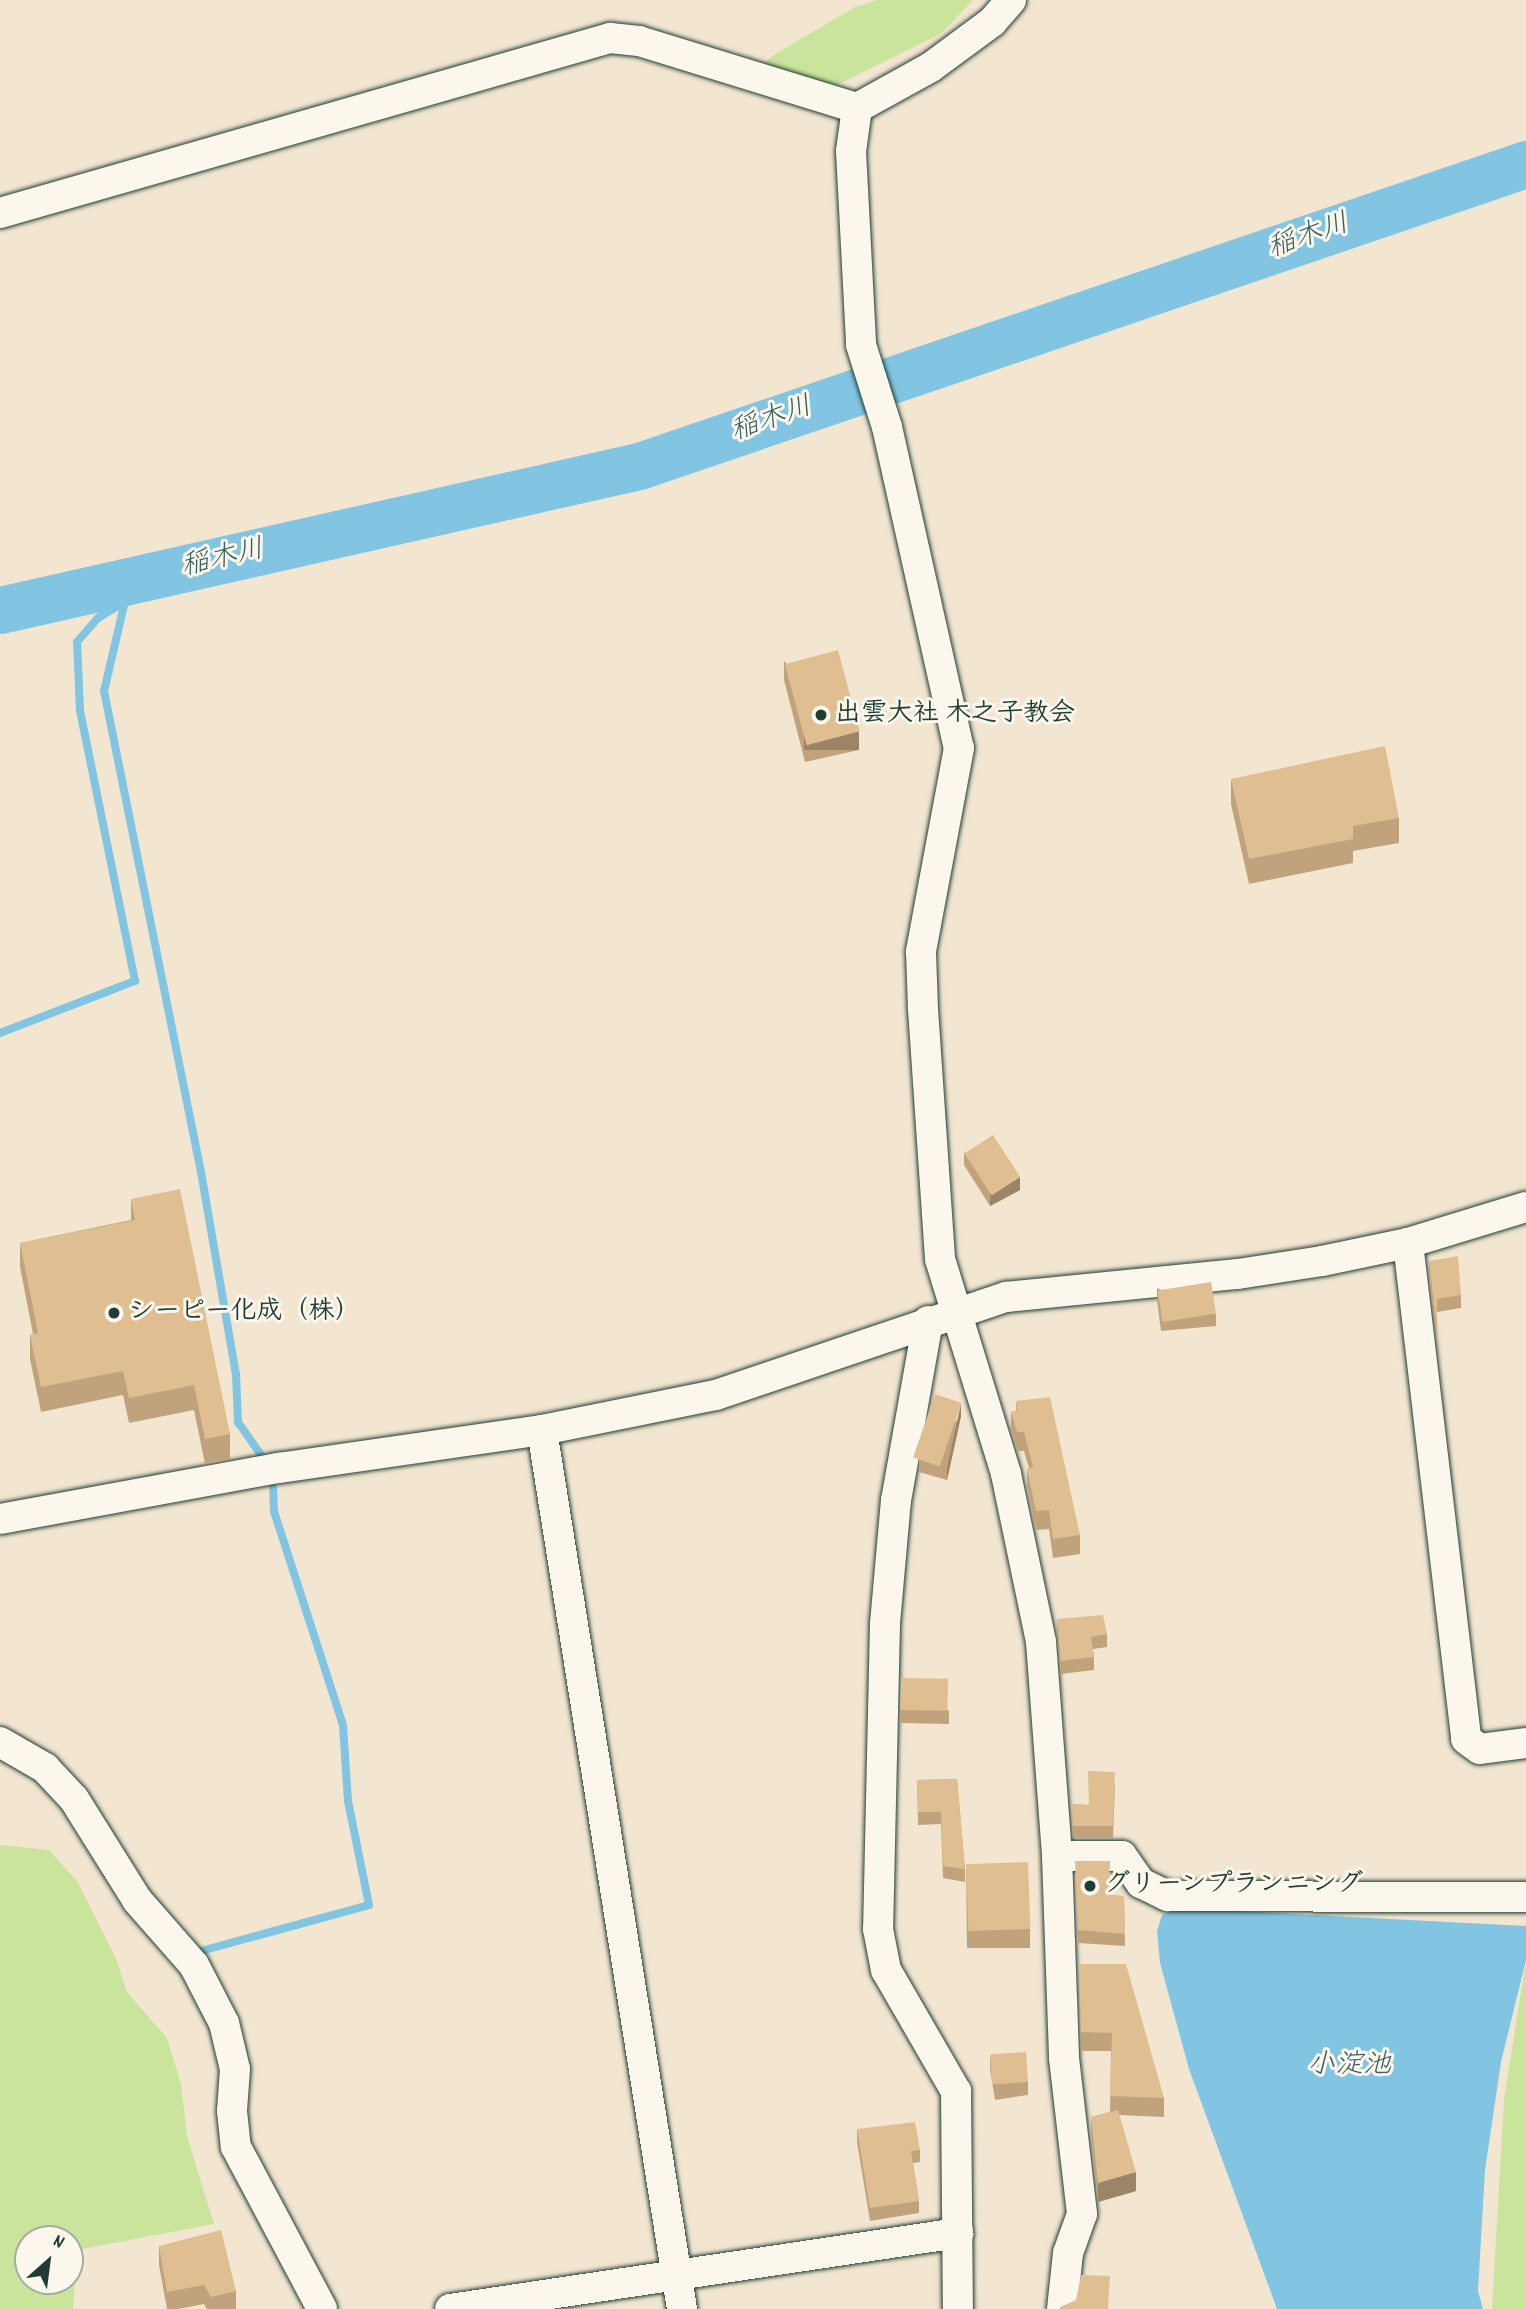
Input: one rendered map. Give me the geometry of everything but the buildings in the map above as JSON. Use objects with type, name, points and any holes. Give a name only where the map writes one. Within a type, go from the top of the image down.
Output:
[{"type":"street","points":[[0,214],[610,38],[639,41],[857,108],[931,67],[992,22],[1011,0]]},
{"type":"street","points":[[857,108],[851,151],[861,345],[887,427],[959,748],[921,952],[940,1259],[941,1317],[896,1500],[885,1624],[878,1930],[886,1970],[956,2091],[958,2309]]},
{"type":"street","points":[[0,1519],[279,1468],[542,1430],[716,1395],[1006,1297],[1238,1275],[1408,1242],[1526,1207]]},
{"type":"street","points":[[1408,1242],[1466,1740],[1480,1749],[1526,1743]]},
{"type":"street","points":[[941,1317],[982,1386],[1006,1474],[1041,1642],[1057,1856],[1065,2058],[1082,2214],[1069,2253],[1062,2309]]},
{"type":"street","points":[[542,1430],[682,2309]]},
{"type":"street","points":[[0,1742],[45,1768],[74,1799],[137,1900],[194,1965],[224,2023],[235,2069],[232,2111],[236,2147],[322,2309]]},
{"type":"street","points":[[1057,1856],[1122,1856],[1141,1883],[1168,1896],[1526,1897]]},
{"type":"street","points":[[450,2309],[958,2233]]},
{"type":"green space","points":[[877,0],[973,0],[942,33],[825,91],[757,71],[772,56],[855,7]]},
{"type":"green space","points":[[0,1845],[49,1850],[77,1881],[117,1961],[127,1992],[167,2038],[181,2084],[187,2136],[214,2224],[84,2249],[84,2225],[14,2225],[14,2295],[74,2295],[73,2309],[0,2309]]},
{"type":"green space","points":[[1526,1960],[1526,2309],[1492,2309],[1504,2099]]},
{"type":"water","name":"小淀池","points":[[1181,1908],[1526,1926],[1526,1960],[1501,2062],[1485,2170],[1478,2291],[1483,2309],[1277,2309],[1189,2069],[1160,1963],[1157,1931],[1162,1915]]},
{"type":"waterway","name":"稲木川","points":[[0,610],[639,466],[1526,164]]},
{"type":"waterway","points":[[0,1033],[135,981],[80,710],[77,642],[98,618],[175,571]]},
{"type":"waterway","points":[[125,601],[104,691],[201,1172],[236,1374],[238,1422],[261,1455]]},
{"type":"waterway","points":[[201,1951],[369,1905],[348,1801],[343,1725],[274,1512],[273,1488]]},
{"type":"place","name":"出雲大社 木之子教会","points":[[821,715]]},
{"type":"place","name":"シーピー化成（株）","points":[[114,1313]]},
{"type":"place","name":"グリーンプランニング","points":[[1090,1886]]}]
